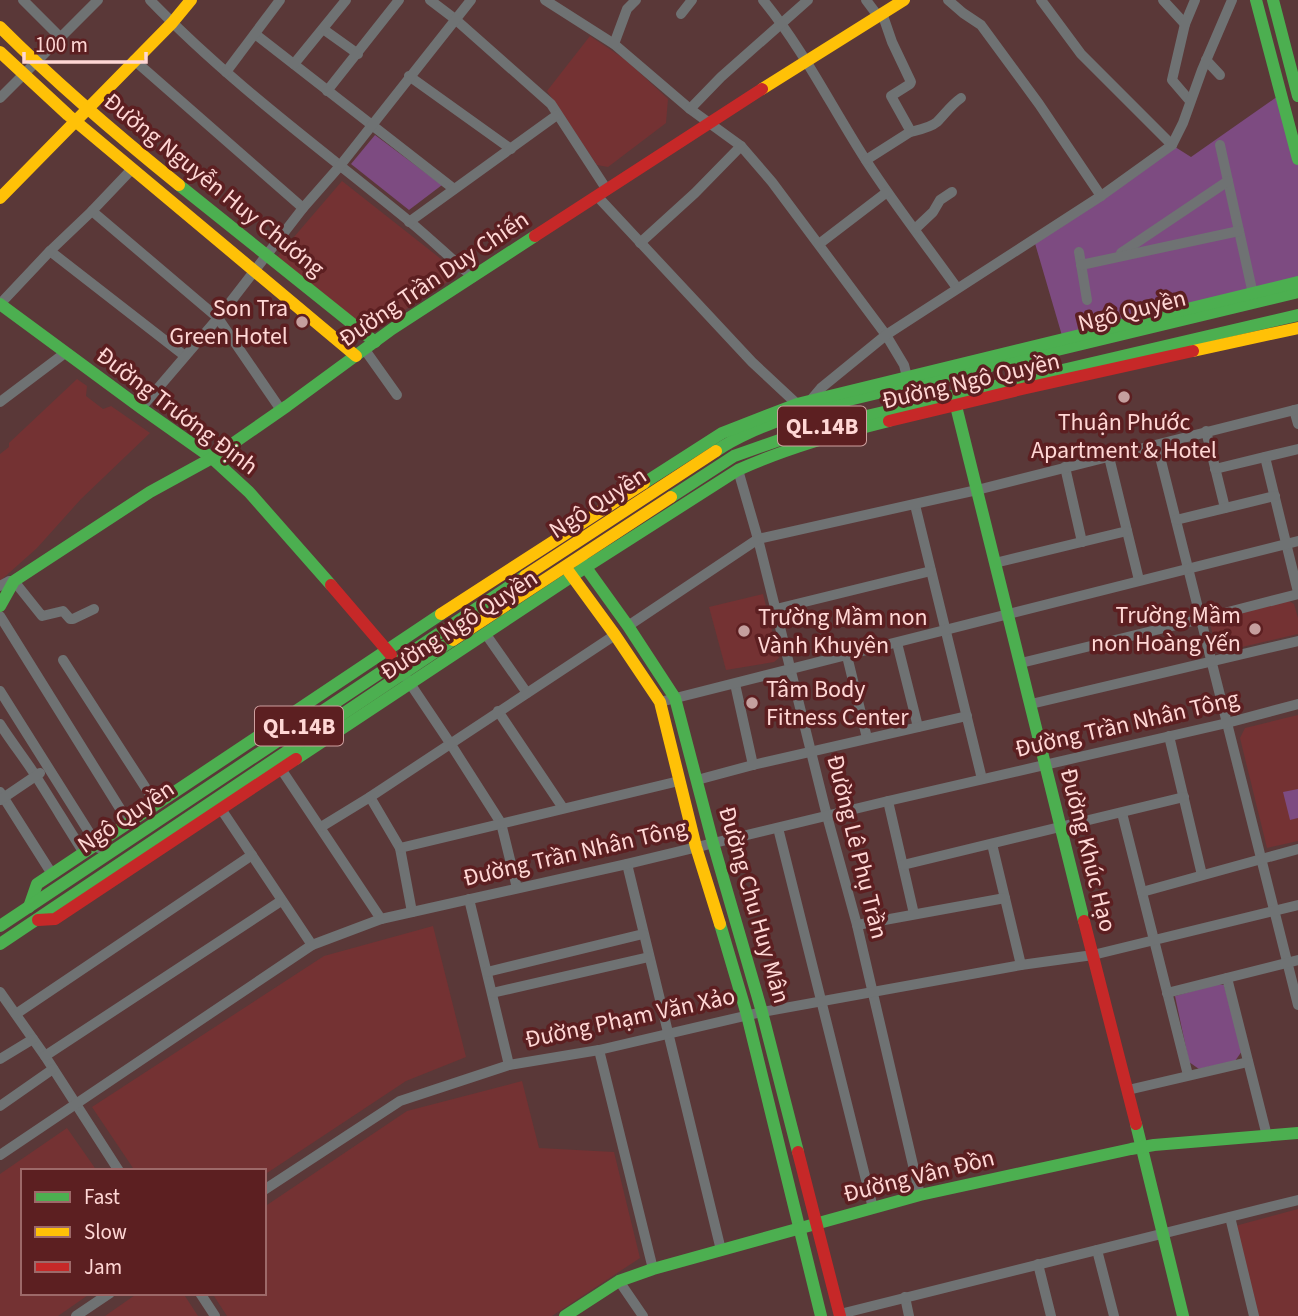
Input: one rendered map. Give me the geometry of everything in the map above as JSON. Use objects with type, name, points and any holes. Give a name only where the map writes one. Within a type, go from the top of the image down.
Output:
[{"type":"main road","points":[[0,198],[172,23],[191,0]]},
{"type":"main road","name":"Đường Trần Duy Chiến","points":[[0,606],[14,581],[150,492],[212,458],[392,329],[708,123],[904,0]]},
{"type":"main road","points":[[1256,0],[1298,159]]},
{"type":"main road","points":[[1273,0],[1298,96]]},
{"type":"main road","name":"Đường Nguyễn Huy Chương","points":[[0,27],[87,109],[266,256],[365,350]]},
{"type":"main road","name":"Đường Nguyễn Huy Chương","points":[[0,52],[24,76],[254,272],[365,350]]},
{"type":"main road","name":"Đường Ngô Quyền","points":[[800,407],[811,400],[1298,282]]},
{"type":"main road","name":"Ngô Quyền","points":[[35,920],[403,672],[556,555],[567,540],[727,443],[800,407],[1298,292]]},
{"type":"main road","name":"Đường Trương Định","points":[[0,304],[212,458],[249,492],[387,650],[403,672]]},
{"type":"main road","name":"Ngô Quyền","points":[[0,926],[104,856],[569,572],[734,456],[811,429],[955,400],[1298,314]]},
{"type":"main road","name":"Đường Ngô Quyền","points":[[583,563],[737,470],[806,442],[955,400],[1298,328]]},
{"type":"main road","name":"Đường Khúc Hạo","points":[[955,400],[1183,1316]]},
{"type":"main road","name":"Đường Ngô Quyền","points":[[29,907],[37,884],[548,544],[567,540]]},
{"type":"main road","name":"Đường Chu Huy Mân","points":[[567,540],[675,698],[762,1012],[840,1315]]},
{"type":"main road","name":"Đường Chu Huy Mân","points":[[548,544],[660,702],[696,847],[747,1015],[821,1316]]},
{"type":"main road","name":"Đường Ngô Quyền","points":[[0,944],[35,920],[55,919],[281,769],[403,672],[485,633],[569,572]]},
{"type":"main road","name":"Đường Vân Đồn","points":[[565,1316],[619,1281],[653,1269],[920,1195],[1142,1147],[1298,1133]]},
{"type":"street","points":[[23,0],[61,37]]},
{"type":"street","points":[[0,98],[98,0]]},
{"type":"street","points":[[150,0],[226,72],[473,277]]},
{"type":"street","points":[[226,72],[280,0]]},
{"type":"street","points":[[293,64],[346,0]]},
{"type":"street","points":[[327,90],[399,0]]},
{"type":"street","points":[[430,0],[551,104],[602,193],[640,243],[752,362],[800,407]]},
{"type":"street","points":[[141,408],[218,318],[471,0]]},
{"type":"street","points":[[545,0],[614,44],[690,109],[741,146],[772,182],[886,335],[904,366],[907,377]]},
{"type":"street","points":[[614,44],[627,9],[636,0]]},
{"type":"street","points":[[681,14],[692,0]]},
{"type":"street","points":[[763,0],[806,61],[887,192],[957,288]]},
{"type":"street","points":[[690,109],[721,77],[808,0]]},
{"type":"street","points":[[866,0],[880,15],[911,82],[891,96],[910,132]]},
{"type":"street","points":[[948,0],[981,25],[1101,196]]},
{"type":"street","points":[[1041,0],[1081,54],[1172,145]]},
{"type":"street","points":[[1163,0],[1185,24]]},
{"type":"street","points":[[1190,101],[1172,80],[1185,24],[1195,0]]},
{"type":"street","points":[[811,400],[821,388],[886,335],[1101,196],[1172,145],[1232,0]]},
{"type":"street","points":[[323,30],[358,54]]},
{"type":"street","points":[[255,34],[454,189]]},
{"type":"street","points":[[134,60],[303,208]]},
{"type":"street","points":[[1206,60],[1220,75]]},
{"type":"street","points":[[410,76],[511,149]]},
{"type":"street","points":[[866,160],[910,132],[932,125],[961,98]]},
{"type":"street","points":[[409,222],[557,116]]},
{"type":"street","points":[[1220,145],[1254,294]]},
{"type":"street","points":[[640,243],[741,146]]},
{"type":"street","points":[[0,304],[132,169]]},
{"type":"street","points":[[1115,257],[1228,181]]},
{"type":"street","points":[[818,244],[887,192]]},
{"type":"street","points":[[915,229],[929,216],[940,200],[952,192]]},
{"type":"street","points":[[92,211],[218,318],[281,410]]},
{"type":"street","points":[[1081,265],[1239,231]]},
{"type":"street","points":[[50,251],[185,356]]},
{"type":"street","points":[[1079,252],[1087,300]]},
{"type":"street","points":[[365,350],[397,395]]},
{"type":"street","points":[[0,402],[65,353]]},
{"type":"street","points":[[628,626],[758,539],[915,505],[1296,410],[1298,424]]},
{"type":"street","points":[[1206,432],[1225,508]]},
{"type":"street","points":[[1157,445],[1298,1005]]},
{"type":"street","points":[[1215,469],[1298,449]]},
{"type":"street","points":[[1109,457],[1139,580]]},
{"type":"street","points":[[1021,663],[1298,593],[1265,457]]},
{"type":"street","points":[[1065,467],[1082,542]]},
{"type":"street","name":"Đường Lê Phụ Trần","points":[[737,470],[758,539],[857,925],[920,1195]]},
{"type":"street","points":[[1175,520],[1275,496]]},
{"type":"street","points":[[915,505],[982,779]]},
{"type":"street","points":[[995,563],[1127,531]]},
{"type":"street","points":[[660,702],[1298,541]]},
{"type":"street","points":[[776,609],[931,571]]},
{"type":"street","points":[[0,586],[14,581],[43,616],[63,611],[73,619],[94,609]]},
{"type":"street","points":[[0,616],[129,822]]},
{"type":"street","points":[[485,633],[527,693]]},
{"type":"street","points":[[321,827],[615,635]]},
{"type":"street","points":[[1031,704],[1298,641]]},
{"type":"street","points":[[897,643],[918,727]]},
{"type":"street","points":[[847,656],[867,738]]},
{"type":"street","points":[[62,660],[156,804]]},
{"type":"street","points":[[403,672],[501,823],[517,888]]},
{"type":"street","points":[[735,684],[754,765]]},
{"type":"street","points":[[0,691],[104,856]]},
{"type":"street","name":"Đường Trần Nhân Tông","points":[[0,1155],[312,945],[381,919],[627,864],[1298,705]]},
{"type":"street","points":[[499,711],[563,808]]},
{"type":"street","points":[[697,780],[967,716]]},
{"type":"street","points":[[0,724],[84,853]]},
{"type":"street","points":[[1169,736],[1202,875]]},
{"type":"street","points":[[14,747],[29,738]]},
{"type":"street","points":[[48,768],[1,797],[52,874]]},
{"type":"street","points":[[281,769],[381,919]]},
{"type":"street","points":[[400,848],[679,781]]},
{"type":"street","points":[[370,797],[400,848],[412,912]]},
{"type":"street","points":[[903,865],[1184,797]]},
{"type":"street","points":[[888,801],[914,914]]},
{"type":"street","points":[[58,814],[72,806]]},
{"type":"street","points":[[221,808],[312,945]]},
{"type":"street","points":[[1122,813],[1188,1075]]},
{"type":"street","points":[[778,828],[873,1208]]},
{"type":"street","points":[[992,844],[1021,965]]},
{"type":"street","points":[[1142,892],[1298,849]]},
{"type":"street","points":[[16,1014],[252,855]]},
{"type":"street","points":[[627,864],[721,1250]]},
{"type":"street","points":[[857,925],[1005,898]]},
{"type":"street","points":[[469,899],[509,1065]]},
{"type":"street","points":[[45,1056],[281,901]]},
{"type":"street","name":"Đường Phạm Văn Xảo","points":[[266,1189],[400,1101],[509,1065],[599,1050],[762,1012],[1021,965],[1093,955],[1298,905]]},
{"type":"street","points":[[487,972],[643,934]]},
{"type":"street","points":[[492,993],[649,957]]},
{"type":"street","points":[[1167,993],[1298,960]]},
{"type":"street","points":[[1227,978],[1267,1136]]},
{"type":"street","points":[[0,992],[118,1169]]},
{"type":"street","points":[[0,1059],[33,1039]]},
{"type":"street","points":[[599,1050],[653,1269]]},
{"type":"street","points":[[1128,1090],[1248,1062]]},
{"type":"street","points":[[0,1106],[52,1069]]},
{"type":"street","points":[[840,1315],[1298,1200]]},
{"type":"street","points":[[1230,1217],[1254,1316]]},
{"type":"street","points":[[1097,1250],[1114,1316]]},
{"type":"street","points":[[1038,1264],[1051,1316]]},
{"type":"street","points":[[619,1281],[643,1316]]},
{"type":"street","points":[[76,1316],[107,1295]]},
{"type":"street","points":[[201,1295],[215,1316]]},
{"type":"street","points":[[905,1297],[909,1316]]},
{"type":"shaded area","points":[[590,36],[626,60],[668,99],[666,123],[608,167],[597,165],[547,91]]},
{"type":"shaded area","points":[[1281,94],[1298,160],[1298,282],[1063,339],[1034,240],[1172,145],[1191,157]]},
{"type":"shaded area","points":[[375,135],[442,185],[409,210],[351,164]]},
{"type":"shaded area","points":[[342,181],[455,270],[452,279],[370,333],[276,258]]},
{"type":"shaded area","points":[[77,379],[87,386],[86,396],[103,409],[111,406],[150,433],[81,499],[37,548],[0,581],[0,454]]},
{"type":"shaded area","name":"Trường Mầm non Vành Khuyên","points":[[763,594],[779,658],[774,662],[726,670],[709,607]]},
{"type":"shaded area","name":"Trường Mầm non Hoàng Yến","points":[[1289,601],[1294,604],[1298,618],[1298,634],[1221,652],[1217,649],[1210,624],[1212,620]]},
{"type":"shaded area","points":[[1298,715],[1298,841],[1267,848],[1240,738],[1245,728]]},
{"type":"shaded area","points":[[1298,789],[1298,818],[1290,820],[1283,792]]},
{"type":"shaded area","points":[[433,926],[466,1057],[406,1081],[266,1174],[266,1169],[134,1169],[92,1107],[324,956]]},
{"type":"shaded area","points":[[1218,984],[1224,985],[1242,1051],[1235,1061],[1199,1069],[1189,1062],[1175,996]]},
{"type":"shaded area","points":[[522,1081],[539,1148],[614,1152],[640,1258],[552,1316],[227,1316],[213,1295],[266,1295],[266,1206],[407,1111]]},
{"type":"shaded area","points":[[67,1128],[96,1169],[21,1169],[21,1295],[88,1295],[58,1316],[0,1316],[0,1174]]},
{"type":"shaded area","points":[[1298,1209],[1298,1316],[1258,1316],[1235,1226]]},
{"type":"shaded area","points":[[135,1295],[184,1295],[198,1316],[105,1316]]},
{"type":"traffic: fast","points":[[1256,0],[1298,159]]},
{"type":"traffic: fast","points":[[1273,0],[1298,96]]},
{"type":"traffic: fast","points":[[179,185],[375,342]]},
{"type":"traffic: fast","points":[[0,606],[14,581],[150,492],[212,458],[392,329],[535,236]]},
{"type":"traffic: fast","points":[[644,483],[722,433],[797,404],[1298,282]]},
{"type":"traffic: fast","points":[[716,451],[747,434],[803,411],[1298,292]]},
{"type":"traffic: fast","points":[[0,304],[212,458],[249,492],[331,585]]},
{"type":"traffic: fast","points":[[671,497],[734,456],[811,429],[1298,315]]},
{"type":"traffic: fast","points":[[954,398],[1084,921]]},
{"type":"traffic: fast","points":[[296,759],[738,470],[812,442],[889,421]]},
{"type":"traffic: fast","points":[[582,562],[675,698],[798,1152]]},
{"type":"traffic: fast","points":[[0,926],[525,576]]},
{"type":"traffic: fast","points":[[29,907],[37,884],[441,614]]},
{"type":"traffic: fast","points":[[0,944],[453,640]]},
{"type":"traffic: fast","points":[[720,924],[747,1015],[821,1316]]},
{"type":"traffic: fast","points":[[1136,1124],[1183,1316]]},
{"type":"traffic: fast","points":[[565,1316],[619,1281],[653,1269],[920,1195],[1154,1145],[1298,1133]]},
{"type":"traffic: slow","points":[[0,198],[172,23],[191,0]]},
{"type":"traffic: slow","points":[[762,89],[904,0]]},
{"type":"traffic: slow","points":[[0,27],[87,108],[179,185]]},
{"type":"traffic: slow","points":[[0,52],[68,115],[356,356]]},
{"type":"traffic: slow","points":[[1193,351],[1298,328]]},
{"type":"traffic: slow","points":[[525,576],[716,451]]},
{"type":"traffic: slow","points":[[441,614],[644,483]]},
{"type":"traffic: slow","points":[[453,640],[671,497]]},
{"type":"traffic: slow","points":[[569,572],[660,702],[696,847],[720,924]]},
{"type":"traffic: jam","points":[[535,236],[762,89]]},
{"type":"traffic: jam","points":[[889,421],[1193,351]]},
{"type":"traffic: jam","points":[[331,585],[391,655]]},
{"type":"traffic: jam","points":[[38,920],[55,919],[296,759]]},
{"type":"traffic: jam","points":[[1084,921],[1136,1124]]},
{"type":"traffic: jam","points":[[798,1152],[840,1316]]},
{"type":"place","name":"Son Tra Green Hotel","points":[[302,322]]},
{"type":"place","name":"Thuận Phước Apartment & Hotel","points":[[1124,397]]},
{"type":"place","name":"Trường Mầm non Hoàng Yến","points":[[1255,629]]},
{"type":"place","name":"Trường Mầm non Vành Khuyên","points":[[744,631]]},
{"type":"place","name":"Tâm Body Fitness Center","points":[[752,703]]}]
